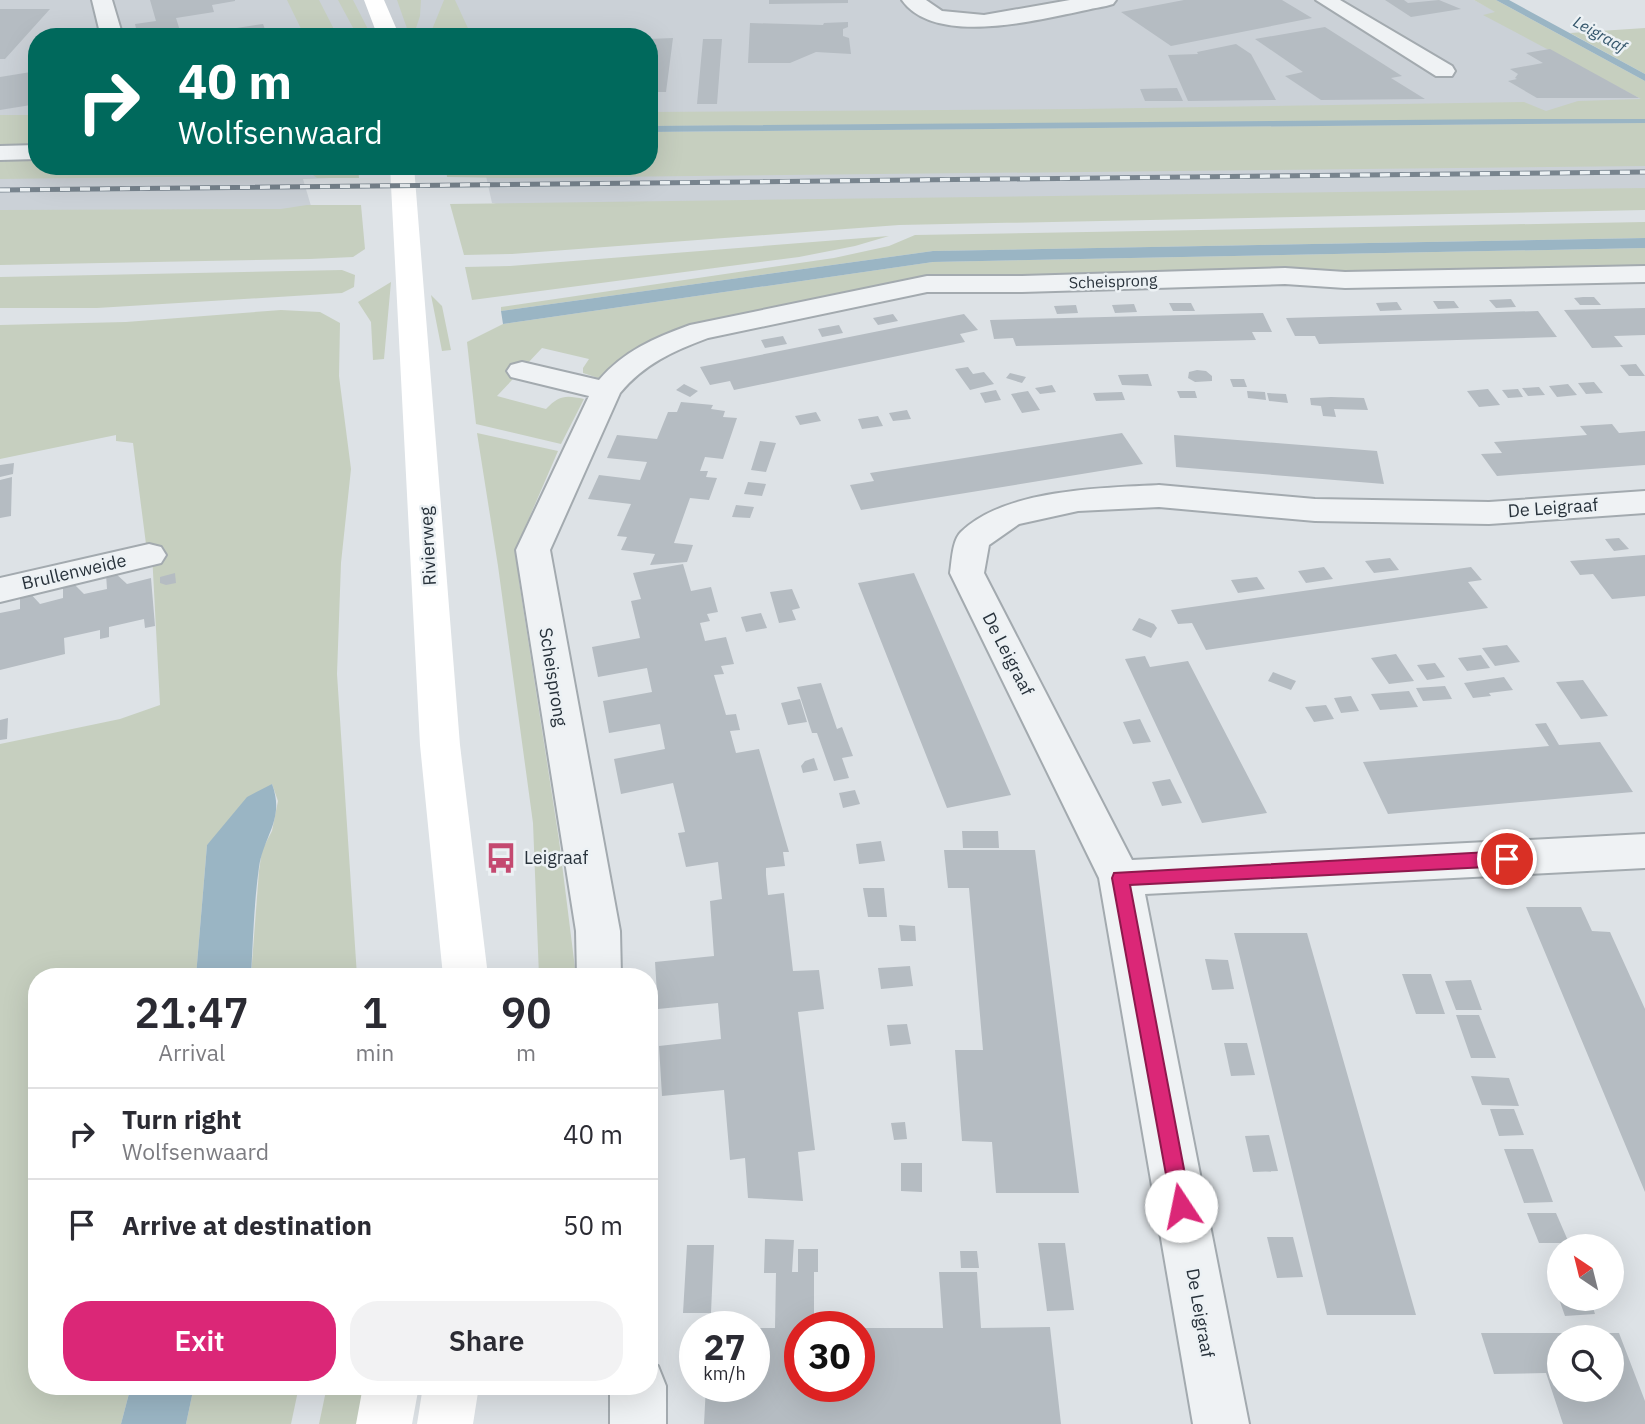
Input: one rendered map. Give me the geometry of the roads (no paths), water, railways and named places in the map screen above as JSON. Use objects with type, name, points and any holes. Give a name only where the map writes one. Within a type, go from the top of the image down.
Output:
[{"type":"street","points":[[102,0],[110,28]]},
{"type":"street","points":[[374,0],[385,28]]},
{"type":"street","points":[[912,0],[937,17],[984,21],[1106,0]]},
{"type":"street","points":[[1326,0],[1444,71]]},
{"type":"street","points":[[0,153],[28,152]]},
{"type":"street","name":"Rivierweg","points":[[403,175],[440,745],[465,968]]},
{"type":"street","name":"Scheisprong","points":[[599,968],[597,931],[533,550],[606,391],[623,371],[640,358],[663,345],[700,331],[927,284],[1009,285],[1284,276],[1345,280],[1645,274]]},
{"type":"street","points":[[522,371],[606,391]]},
{"type":"street","name":"De Leigraaf","points":[[1221,1424],[1120,878],[967,573],[973,540],[1009,516],[1078,500],[1159,496],[1315,510],[1489,513],[1645,502]]},
{"type":"street","name":"Brullenweide","points":[[0,590],[149,555]]},
{"type":"street","points":[[1120,878],[1645,851]]},
{"type":"street","name":"Rivierweg","points":[[451,968],[459,926]]},
{"type":"street","points":[[384,1424],[389,1395]]},
{"type":"street","points":[[445,1424],[450,1395]]},
{"type":"street","points":[[638,1395],[638,1424]]},
{"type":"water","points":[[1496,0],[1509,0],[1645,74],[1645,81]]},
{"type":"water","points":[[1645,119],[1645,123],[658,132],[658,126]]},
{"type":"water","points":[[1645,238],[1645,248],[933,262],[503,324],[501,311],[933,251]]},
{"type":"water","points":[[272,784],[276,807],[259,867],[251,968],[197,968],[207,845],[247,797]]},
{"type":"water","points":[[129,1395],[192,1395],[186,1424],[121,1424]]},
{"type":"railway","points":[[0,190],[1645,172]]},
{"type":"place","name":"Leigraaf","points":[[501,858]]}]
